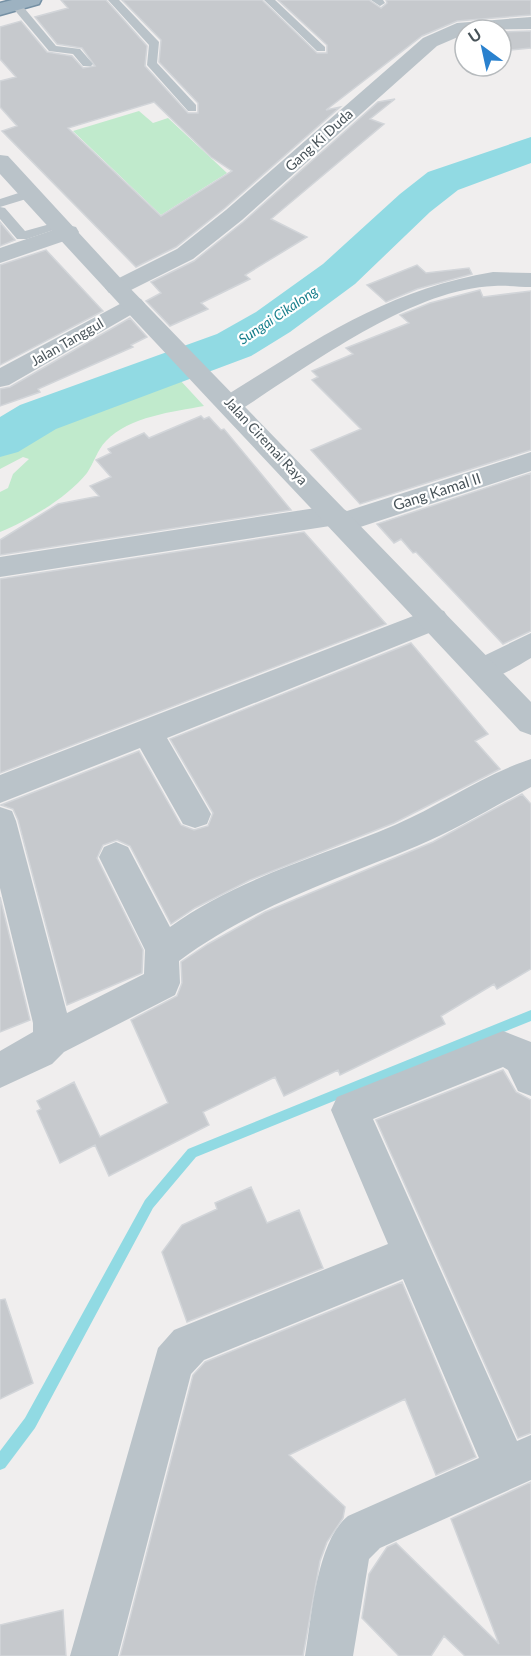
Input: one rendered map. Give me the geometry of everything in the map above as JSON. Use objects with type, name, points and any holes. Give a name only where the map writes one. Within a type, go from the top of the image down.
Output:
[{"type":"street","name":"Gang Ki Duda","points":[[125,296],[185,254],[234,215],[430,42],[457,29],[531,24]]},
{"type":"street","name":"Jalan Ciremai Raya","points":[[0,160],[16,184],[64,229],[531,722]]},
{"type":"street","points":[[0,256],[64,229]]},
{"type":"street","points":[[228,401],[408,299],[451,285],[515,277],[531,280]]},
{"type":"street","name":"Jalan Tanggul","points":[[0,379],[125,296]]},
{"type":"street","name":"Gang Kamal II","points":[[0,567],[339,519],[531,461]]},
{"type":"street","points":[[0,789],[148,733],[434,619]]},
{"type":"street","points":[[482,670],[531,644]]},
{"type":"street","points":[[148,733],[195,814]]},
{"type":"street","points":[[0,1070],[39,1051],[51,1040],[162,983],[161,958],[164,951],[196,928],[318,868],[408,835],[531,772]]},
{"type":"street","points":[[0,821],[51,1023],[51,1040]]},
{"type":"street","points":[[116,857],[164,951]]},
{"type":"street","points":[[329,1656],[346,1559],[353,1541],[364,1532],[518,1462],[414,1254],[350,1110],[503,1049],[512,1049],[526,1067]]},
{"type":"street","points":[[94,1656],[173,1363],[189,1345],[414,1254]]},
{"type":"lane","points":[[113,0],[155,44],[151,63],[192,108]]},
{"type":"lane","points":[[269,0],[321,50]]},
{"type":"lane","points":[[19,8],[53,49],[76,51],[87,64]]},
{"type":"lane","points":[[0,203],[16,184]]},
{"type":"lane","points":[[0,211],[22,236],[64,229]]},
{"type":"green space","points":[[139,111],[153,123],[168,118],[227,173],[161,215],[73,131]]},
{"type":"green space","points":[[169,378],[179,379],[204,406],[152,416],[127,426],[106,441],[87,473],[69,491],[35,515],[0,532],[0,492],[8,488],[13,474],[29,459],[23,457],[0,469],[0,453],[77,411]]},
{"type":"building","points":[[61,0],[106,0],[147,46],[145,66],[188,113],[198,113],[198,103],[159,62],[161,40],[122,0],[262,0],[317,53],[327,53],[327,45],[278,0],[369,0],[381,8],[387,3],[386,0],[531,0],[531,15],[453,18],[453,23],[422,36],[326,110],[340,107],[225,208],[176,247],[136,267],[2,131],[17,126],[0,107],[0,81],[16,77],[0,59],[0,27],[21,21],[47,52],[72,56],[83,68],[95,66],[82,48],[57,44],[35,17],[68,8]],"holes":[[[154,102],[211,157],[232,171],[161,216],[68,128]]]},
{"type":"building","points":[[531,31],[531,48],[513,50],[513,32]]},
{"type":"building","points":[[395,99],[370,119],[384,124],[271,219],[307,237],[245,275],[250,279],[201,303],[208,309],[170,326],[146,301],[161,293],[151,282],[194,261],[243,222],[378,102]]},
{"type":"building","points":[[0,222],[15,240],[0,246]]},
{"type":"building","points":[[46,250],[103,311],[0,365],[0,265]]},
{"type":"building","points":[[417,265],[426,273],[469,268],[472,274],[417,289],[386,302],[367,285]]},
{"type":"building","points":[[480,290],[483,297],[531,291],[531,450],[360,504],[311,450],[361,429],[312,380],[318,377],[312,371],[353,354],[346,348],[409,323],[400,315],[430,303]]},
{"type":"building","points":[[130,318],[147,337],[131,345],[133,347],[38,389],[40,392],[0,406],[0,389],[10,387]]},
{"type":"building","points":[[201,416],[204,419],[209,417],[221,430],[224,429],[291,510],[0,555],[0,540],[58,504],[99,496],[90,486],[111,477],[96,460],[111,453],[108,449],[144,433],[149,438]]},
{"type":"building","points":[[531,473],[531,631],[503,644],[416,552],[413,553],[401,539],[394,543],[377,524]]},
{"type":"building","points":[[304,532],[386,624],[0,773],[0,579]]},
{"type":"building","points":[[411,643],[488,734],[475,741],[500,769],[394,823],[250,880],[195,908],[171,924],[130,846],[117,840],[103,845],[97,858],[143,950],[142,973],[67,1005],[18,820],[13,809],[1,805],[139,751],[181,825],[194,830],[208,826],[213,813],[170,739]]},
{"type":"building","points":[[522,794],[531,804],[531,969],[497,989],[494,984],[441,1016],[445,1024],[340,1075],[338,1070],[284,1096],[275,1077],[203,1112],[209,1125],[109,1176],[95,1145],[60,1163],[37,1111],[41,1109],[37,1101],[74,1082],[100,1137],[168,1103],[131,1020],[177,996],[182,983],[181,962],[265,912],[433,842]]},
{"type":"building","points":[[0,897],[30,1020],[0,1032]]},
{"type":"building","points":[[503,1070],[516,1092],[531,1100],[531,1433],[518,1438],[376,1120]]},
{"type":"building","points":[[251,1187],[267,1223],[299,1210],[323,1268],[187,1322],[162,1252],[182,1225],[217,1209],[215,1203]]},
{"type":"building","points":[[402,1282],[476,1457],[436,1475],[405,1399],[289,1455],[345,1507],[343,1518],[327,1542],[320,1561],[303,1656],[120,1656],[193,1375],[205,1362]]},
{"type":"building","points":[[5,1299],[33,1383],[0,1399],[0,1300]]},
{"type":"building","points":[[531,1482],[531,1656],[465,1656],[444,1636],[431,1656],[399,1656],[362,1618],[369,1574],[387,1547],[396,1543],[499,1644],[451,1519]]},
{"type":"building","points":[[63,1610],[66,1656],[0,1656],[0,1625]]},
{"type":"waterway","name":"Sungai Cikalong","points":[[0,440],[38,417],[234,345],[273,322],[339,274],[415,203],[443,181],[531,149]]},
{"type":"waterway","points":[[0,1463],[30,1423],[149,1204],[192,1153],[531,1015]]}]
